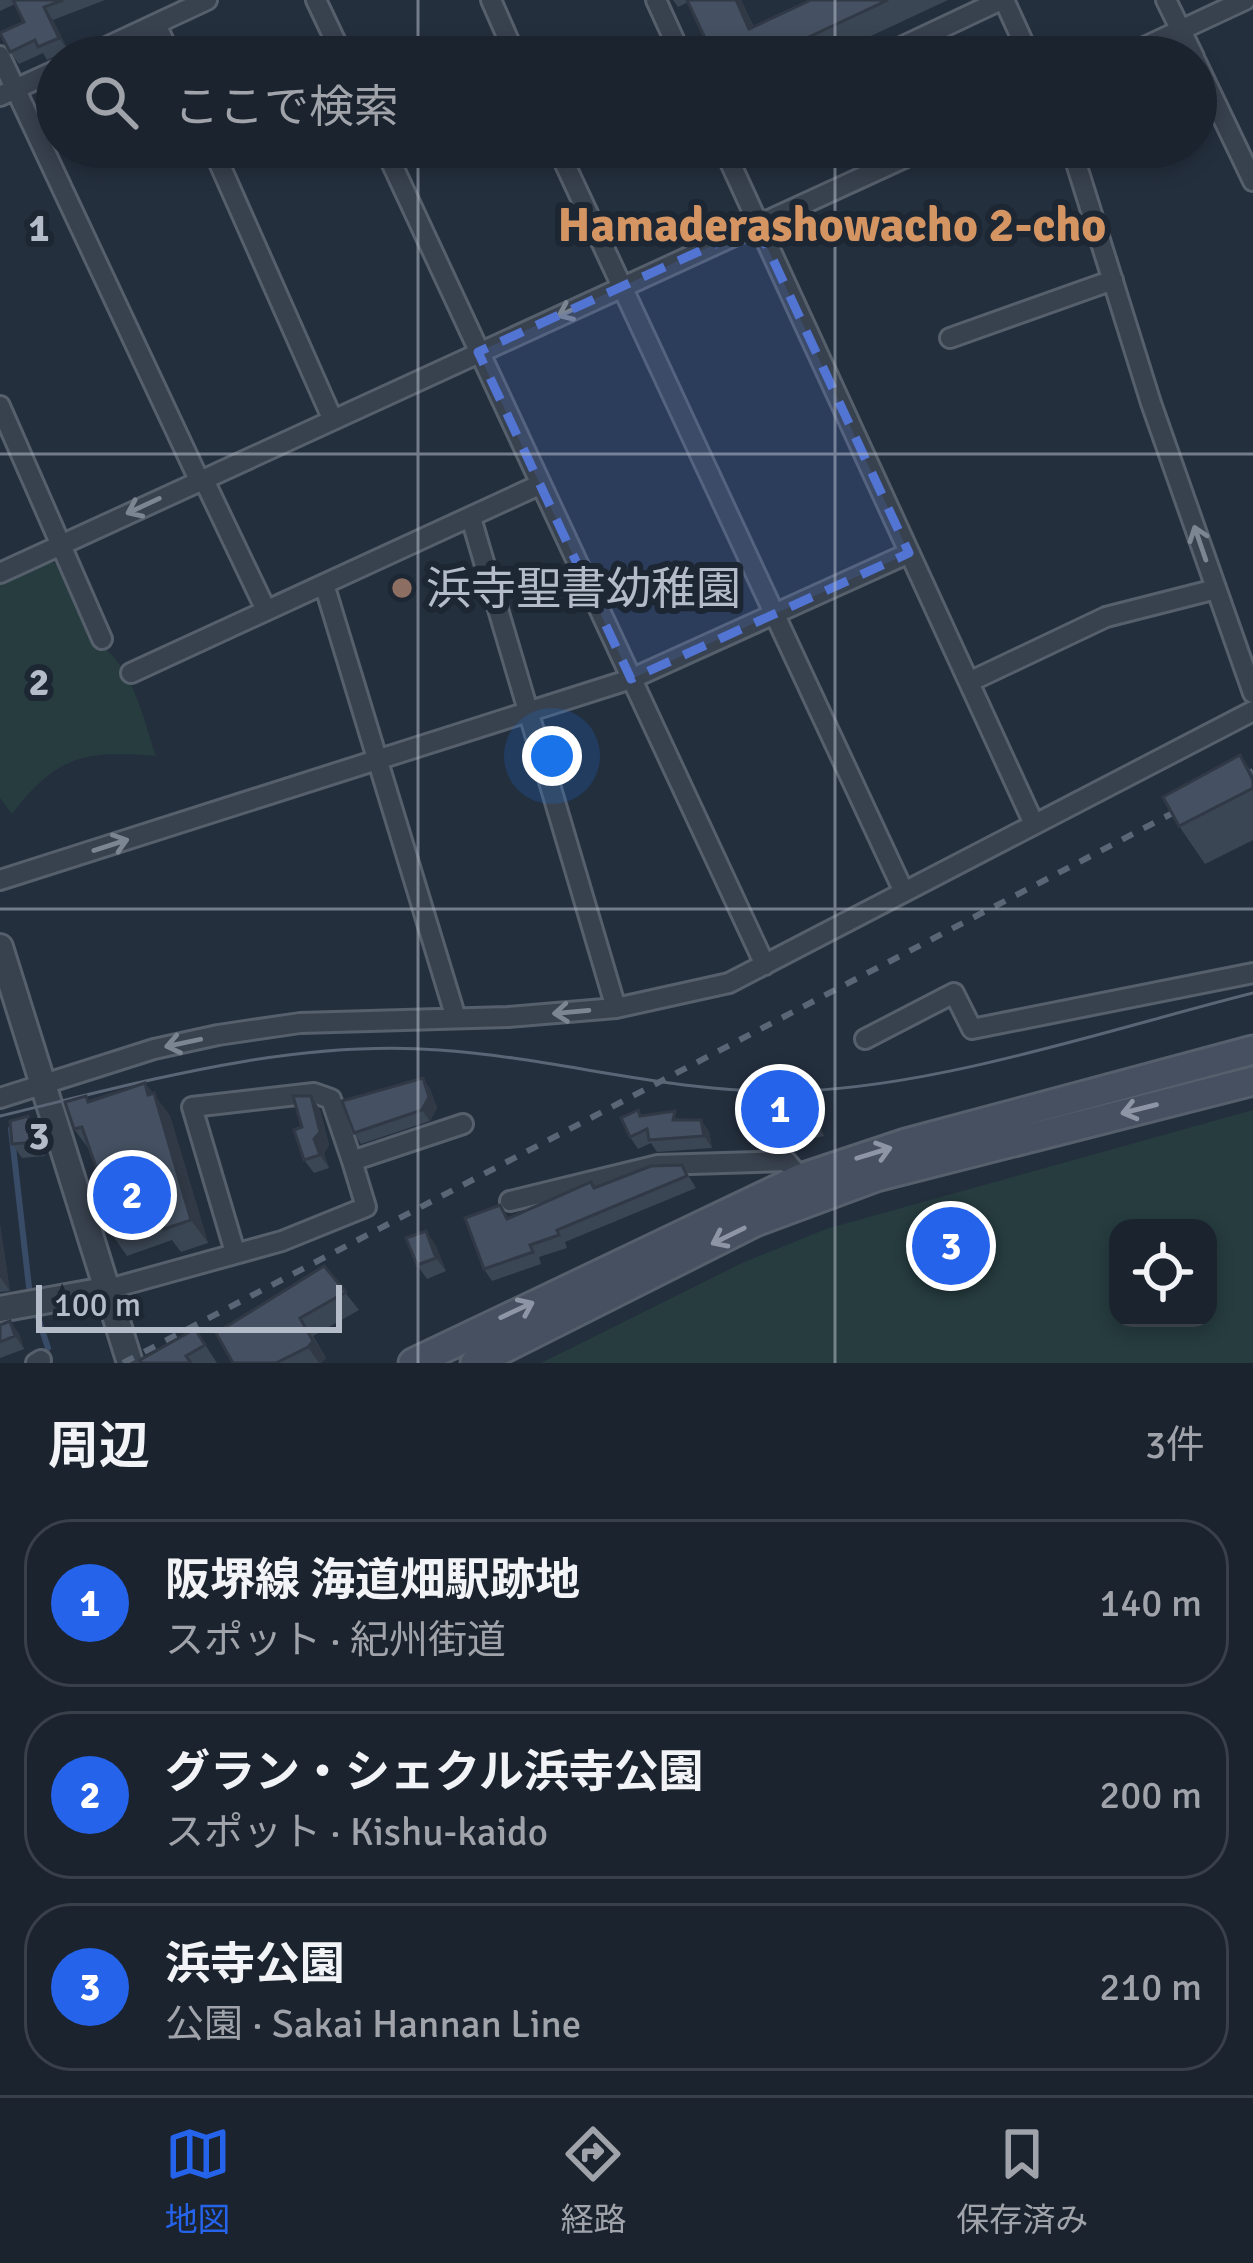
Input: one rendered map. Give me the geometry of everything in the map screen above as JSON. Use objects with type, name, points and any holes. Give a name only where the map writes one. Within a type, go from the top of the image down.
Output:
[{"type":"main road","points":[[413,1363],[444,1355],[468,1334],[801,1178],[906,1143],[1253,1050]]},
{"type":"main road","points":[[478,1362],[755,1222],[876,1177],[1253,1081]]},
{"type":"street","points":[[129,36],[207,0]]},
{"type":"street","points":[[316,0],[333,36]]},
{"type":"street","points":[[491,0],[507,36]]},
{"type":"street","points":[[656,0],[672,36]]},
{"type":"street","points":[[925,36],[1002,0],[1020,36]]},
{"type":"street","points":[[1166,0],[1183,36]]},
{"type":"street","points":[[1167,36],[1245,0]]},
{"type":"street","points":[[157,23],[162,36]]},
{"type":"street","points":[[0,56],[8,93],[36,149]]},
{"type":"street","points":[[8,93],[36,80]]},
{"type":"street","points":[[1217,102],[1251,169]]},
{"type":"street","points":[[46,168],[266,610]]},
{"type":"street","points":[[221,168],[332,418]]},
{"type":"street","points":[[394,168],[765,965]]},
{"type":"street","points":[[566,168],[903,890]]},
{"type":"street","points":[[732,168],[1034,824]]},
{"type":"street","points":[[0,574],[882,168]]},
{"type":"street","points":[[1078,168],[1253,693]]},
{"type":"street","points":[[950,338],[1113,280]]},
{"type":"street","points":[[0,406],[102,639]]},
{"type":"street","points":[[131,673],[539,484]]},
{"type":"street","points":[[471,518],[616,1008]]},
{"type":"street","points":[[0,880],[631,679],[909,553]]},
{"type":"street","points":[[324,584],[456,1018]]},
{"type":"street","points":[[969,682],[1106,616],[1216,589]]},
{"type":"street","points":[[0,1099],[154,1049],[218,1035],[300,1023],[616,1008],[729,983],[1253,711]]},
{"type":"street","points":[[0,947],[130,1363]]},
{"type":"street","points":[[865,1039],[954,993],[973,1029],[1253,974]]},
{"type":"street","points":[[0,1309],[105,1290],[282,1241],[366,1208],[332,1099],[314,1093],[192,1107],[235,1252]]},
{"type":"street","points":[[352,1161],[463,1124]]},
{"type":"street","points":[[510,1202],[658,1165],[786,1161],[801,1178]]},
{"type":"street","points":[[468,1334],[478,1362]]},
{"type":"highlighted area","points":[[757,225],[909,553],[631,679],[478,352]]},
{"type":"green space","points":[[48,561],[57,564],[93,642],[126,675],[156,756],[110,754],[75,761],[44,779],[12,814],[0,798],[0,583]]},
{"type":"green space","points":[[1253,1110],[1253,1363],[541,1363],[742,1263],[826,1229]]},
{"type":"building","points":[[13,0],[63,0],[44,7],[58,36],[36,36],[36,42],[10,52],[0,33],[24,22]]},
{"type":"building","points":[[687,0],[736,0],[749,29],[811,0],[888,0],[811,36],[704,36]]},
{"type":"building","points":[[1240,755],[1253,788],[1179,826],[1163,797]]},
{"type":"building","points":[[423,1078],[429,1097],[422,1110],[354,1133],[342,1101]]},
{"type":"building","points":[[145,1083],[148,1095],[154,1093],[191,1220],[164,1229],[160,1215],[111,1233],[105,1215],[112,1213],[82,1127],[74,1129],[65,1102],[86,1096],[88,1102]]},
{"type":"building","points":[[293,1096],[311,1096],[320,1132],[314,1139],[320,1155],[304,1160],[294,1130],[302,1127]]},
{"type":"building","points":[[809,1107],[815,1123],[761,1134],[763,1116]]},
{"type":"building","points":[[638,1110],[640,1116],[675,1111],[673,1120],[701,1120],[704,1136],[649,1140],[647,1129],[630,1137],[621,1118]]},
{"type":"building","points":[[28,1116],[36,1142],[12,1144],[10,1121]]},
{"type":"building","points":[[682,1165],[687,1176],[557,1230],[559,1235],[530,1245],[533,1252],[484,1269],[465,1218],[500,1205],[507,1219],[591,1182],[594,1188],[651,1166]]},
{"type":"building","points":[[426,1231],[436,1258],[417,1265],[406,1238]]},
{"type":"building","points":[[324,1266],[346,1292],[300,1318],[313,1341],[308,1347],[276,1363],[233,1363],[216,1333]]},
{"type":"building","points":[[10,1321],[15,1336],[0,1342],[0,1325]]},
{"type":"building","points":[[195,1329],[205,1345],[186,1356],[191,1363],[141,1363],[140,1360]]},
{"type":"waterway","points":[[11,1129],[29,1287]]},
{"type":"waterway","points":[[36,1312],[48,1348]]},
{"type":"tram line","points":[[0,1116],[217,1066],[383,1048],[484,1054],[710,1088],[800,1091],[855,1087],[969,1067],[1253,993]]},
{"type":"railway","points":[[123,1363],[1253,771]]},
{"type":"place","name":"浜寺聖書幼稚園","points":[[402,588]]},
{"type":"place","name":"阪堺線 海道畑駅跡地","points":[[780,1109]]},
{"type":"place","name":"グラン・シェクル浜寺公園","points":[[132,1195]]},
{"type":"place","name":"浜寺公園","points":[[951,1246]]},
{"type":"district","name":"Hamaderashowacho 2-cho","points":[[832,224]]}]
